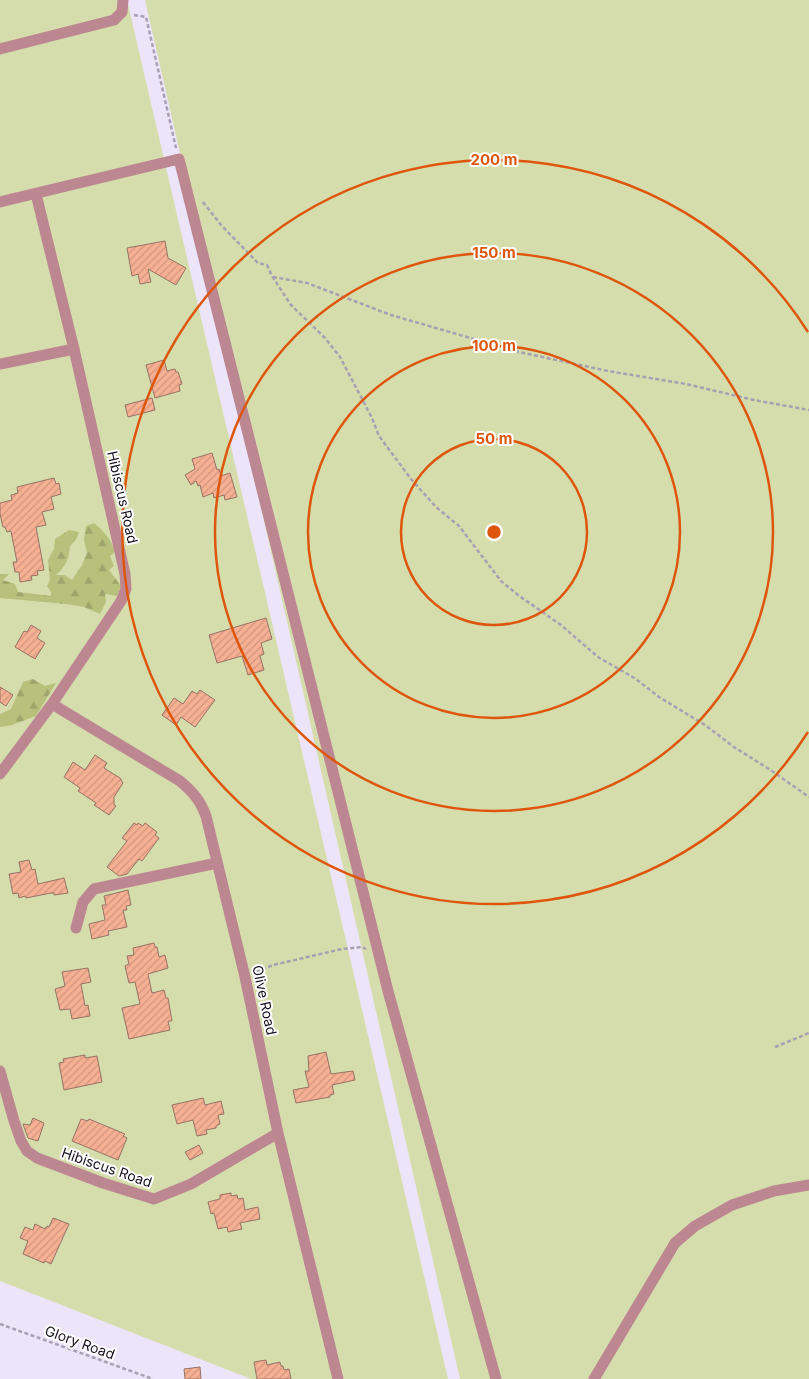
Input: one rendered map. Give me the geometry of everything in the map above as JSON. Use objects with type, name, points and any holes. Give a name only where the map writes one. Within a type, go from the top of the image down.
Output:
[{"type":"street","points":[[0,48],[120,15],[123,0]]},
{"type":"street","points":[[0,202],[179,159],[388,991],[496,1379]]},
{"type":"street","name":"Hibiscus Road","points":[[0,774],[52,704],[121,601],[126,589],[125,574],[74,349],[36,194]]},
{"type":"street","points":[[0,364],[74,349]]},
{"type":"street","name":"Olive Road","points":[[52,704],[180,781],[201,802],[218,863],[245,977],[278,1133],[338,1379]]},
{"type":"street","points":[[76,928],[83,902],[94,890],[218,863]]},
{"type":"street","name":"Hibiscus Road","points":[[0,1072],[14,1121],[21,1141],[27,1150],[37,1158],[103,1183],[154,1199],[191,1184],[278,1133]]},
{"type":"street","points":[[594,1379],[675,1243],[695,1226],[732,1205],[774,1191],[809,1185]]},
{"type":"path","points":[[120,15],[146,17],[179,159]]},
{"type":"path","points":[[202,201],[221,225],[258,263],[267,265],[272,276],[292,305],[325,338],[340,357],[380,436],[410,479],[436,507],[459,526],[501,581],[561,624],[598,657],[636,679],[659,697],[705,725],[734,747],[809,797]]},
{"type":"path","points":[[272,276],[307,283],[391,315],[519,352],[809,410]]},
{"type":"path","points":[[245,977],[273,965],[342,949],[362,947],[379,953]]},
{"type":"path","points":[[775,1047],[809,1033]]},
{"type":"path","name":"Glory Road","points":[[0,1324],[153,1379]]},
{"type":"green space","points":[[0,0],[127,0],[448,1379],[251,1379],[0,1281]]},
{"type":"green space","points":[[145,0],[809,0],[809,1379],[460,1379]]},
{"type":"green space","points":[[94,523],[112,543],[115,552],[110,556],[114,566],[109,570],[121,586],[117,596],[105,594],[106,602],[100,614],[84,607],[66,604],[0,598],[0,574],[9,574],[3,580],[15,584],[18,592],[51,596],[47,586],[50,580],[48,560],[54,549],[55,539],[69,530],[79,532],[77,538],[70,546],[66,562],[56,575],[65,575],[72,580],[87,553],[84,540],[86,526]]},
{"type":"green space","points":[[33,679],[45,686],[56,683],[36,716],[12,725],[0,727],[0,714],[11,709],[23,682]]},
{"type":"building","points":[[165,241],[168,258],[186,268],[176,285],[148,269],[151,282],[140,284],[138,274],[132,276],[127,248]]},
{"type":"building","points":[[164,360],[167,371],[175,369],[182,384],[179,385],[180,391],[155,398],[146,365]]},
{"type":"building","points":[[152,398],[155,410],[128,417],[125,405]]},
{"type":"building","points":[[212,453],[217,470],[219,469],[221,476],[230,473],[237,497],[225,500],[224,495],[214,498],[213,493],[203,497],[200,485],[198,486],[196,481],[191,485],[185,475],[195,469],[192,459]]},
{"type":"building","points":[[54,478],[56,484],[59,483],[61,494],[51,497],[54,509],[42,512],[46,525],[36,527],[44,570],[37,571],[38,575],[31,576],[32,580],[20,582],[19,572],[15,572],[13,562],[17,562],[11,531],[7,532],[5,527],[3,527],[0,503],[12,500],[11,495],[18,493],[17,487]]},
{"type":"building","points":[[266,618],[272,639],[261,643],[264,654],[260,656],[264,670],[248,675],[242,656],[217,663],[209,635]]},
{"type":"building","points":[[31,625],[41,631],[37,638],[45,643],[35,659],[15,647],[24,631],[27,632]]},
{"type":"building","points":[[0,687],[13,695],[6,706],[0,702]]},
{"type":"building","points":[[200,690],[215,700],[195,727],[181,717],[176,725],[162,715],[174,698],[183,704],[192,691],[197,694]]},
{"type":"building","points":[[95,755],[107,763],[104,768],[120,778],[123,783],[114,797],[114,805],[116,806],[109,815],[94,805],[96,803],[78,791],[80,788],[64,777],[73,762],[85,770]]},
{"type":"building","points":[[134,823],[143,826],[145,823],[157,832],[155,835],[159,838],[142,861],[139,859],[127,874],[119,876],[107,867],[127,841],[122,838]]},
{"type":"building","points":[[29,860],[32,870],[35,869],[38,884],[64,878],[68,893],[54,895],[54,893],[51,893],[26,898],[25,896],[19,898],[18,893],[13,894],[9,874],[21,872],[19,862]]},
{"type":"building","points":[[128,890],[131,905],[126,906],[127,910],[123,910],[127,927],[108,931],[109,935],[92,939],[89,924],[105,920],[102,905],[106,905],[104,896]]},
{"type":"building","points":[[154,943],[159,957],[165,955],[168,968],[148,974],[152,993],[164,990],[166,998],[168,998],[172,1021],[168,1021],[170,1030],[129,1039],[122,1008],[140,1004],[135,982],[129,983],[125,966],[129,964],[127,956],[134,955],[133,948]]},
{"type":"building","points":[[88,968],[91,982],[81,984],[85,1006],[88,1005],[90,1016],[72,1019],[70,1009],[60,1010],[55,989],[65,986],[62,972]]},
{"type":"building","points":[[326,1052],[331,1074],[353,1071],[355,1080],[332,1085],[334,1094],[330,1095],[330,1097],[296,1103],[293,1090],[309,1087],[305,1071],[309,1071],[308,1056]]},
{"type":"building","points":[[85,1055],[85,1058],[97,1056],[102,1082],[64,1090],[59,1063],[64,1062],[63,1059]]},
{"type":"building","points":[[203,1098],[205,1105],[221,1101],[224,1114],[218,1115],[220,1124],[216,1128],[206,1130],[207,1134],[197,1136],[193,1120],[177,1124],[172,1105]]},
{"type":"building","points":[[33,1118],[44,1123],[38,1141],[28,1138],[23,1124],[30,1125]]},
{"type":"building","points":[[81,1119],[88,1121],[89,1119],[125,1134],[123,1136],[127,1138],[118,1160],[72,1141]]},
{"type":"building","points":[[199,1145],[203,1153],[190,1160],[185,1152]]},
{"type":"building","points":[[231,1193],[231,1196],[237,1195],[238,1199],[243,1198],[245,1210],[258,1207],[260,1219],[240,1223],[242,1229],[228,1232],[227,1227],[218,1229],[214,1213],[211,1214],[208,1202],[220,1199],[220,1195]]},
{"type":"building","points":[[53,1218],[69,1224],[51,1264],[23,1254],[28,1241],[20,1238],[25,1227],[33,1230],[35,1224],[45,1229],[47,1226],[49,1227]]},
{"type":"building","points":[[266,1360],[267,1365],[280,1362],[284,1370],[289,1369],[291,1379],[257,1379],[254,1362]]},
{"type":"building","points":[[200,1367],[201,1379],[185,1379],[184,1369]]}]
